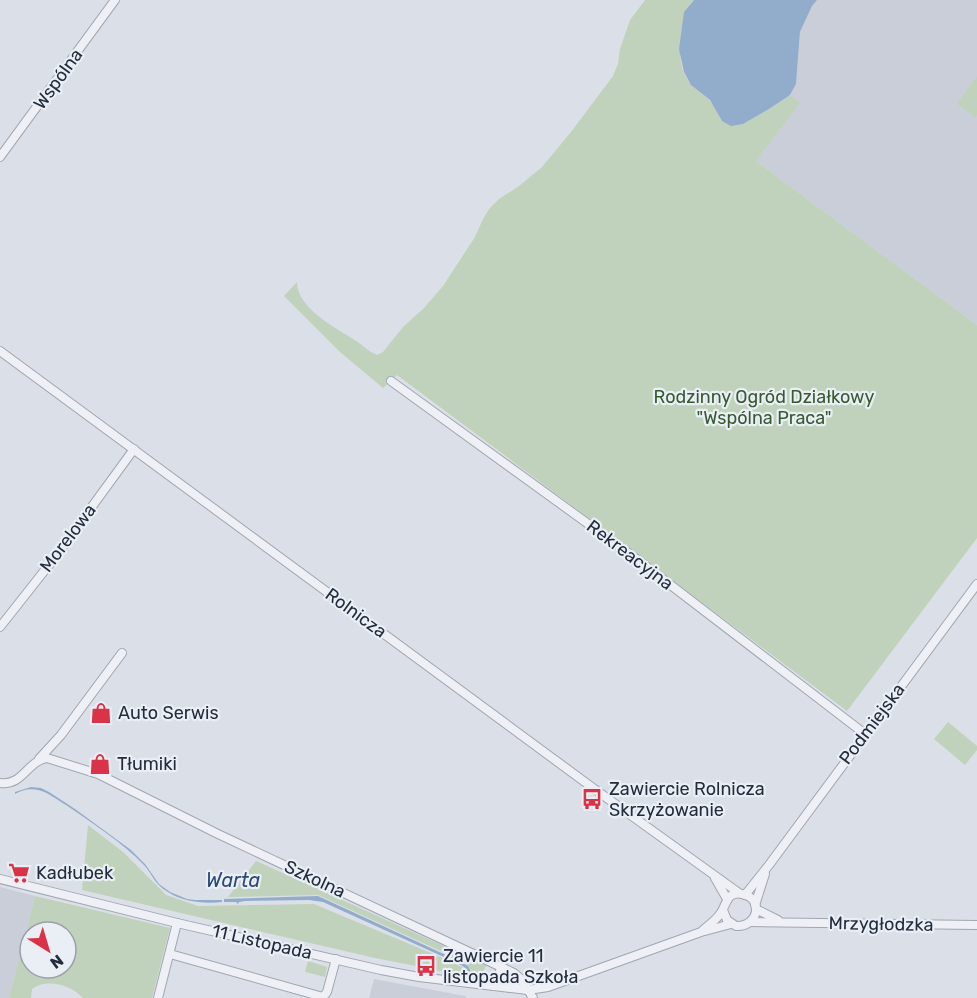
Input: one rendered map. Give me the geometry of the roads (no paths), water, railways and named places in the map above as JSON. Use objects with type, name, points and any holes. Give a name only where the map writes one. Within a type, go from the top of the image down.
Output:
[{"type":"street","name":"Wspólna","points":[[0,157],[115,0]]},
{"type":"street","name":"Rolnicza","points":[[0,351],[574,774],[742,894]]},
{"type":"street","name":"Rekreacyjna","points":[[391,381],[638,560],[865,734]]},
{"type":"street","name":"Morelowa","points":[[0,627],[56,556],[134,449]]},
{"type":"street","name":"Podmiejska","points":[[742,894],[769,865],[977,584]]},
{"type":"street","points":[[0,783],[8,784],[16,781],[39,759],[61,735],[122,653]]},
{"type":"street","name":"Szkolna","points":[[39,759],[47,758],[98,774],[218,834],[502,967],[518,976],[530,994]]},
{"type":"street","name":"Podmiejska","points":[[756,907],[769,865]]},
{"type":"street","name":"Rolnicza","points":[[713,875],[727,899]]},
{"type":"street","name":"11 Listopada","points":[[0,879],[177,923],[391,972],[530,994]]},
{"type":"street","points":[[530,994],[701,932],[731,924],[742,926],[751,922],[755,916],[756,907],[749,897],[742,894],[730,897],[714,921],[701,932]]},
{"type":"street","name":"Mrzygłodzka","points":[[756,907],[784,922]]},
{"type":"street","points":[[723,910],[731,924]]},
{"type":"street","name":"Mrzygłodzka","points":[[751,922],[977,925]]},
{"type":"street","points":[[158,998],[177,923]]},
{"type":"street","points":[[170,954],[323,997],[327,992],[336,959]]},
{"type":"street","points":[[488,986],[502,967]]},
{"type":"water","points":[[694,0],[817,0],[800,32],[796,84],[790,95],[743,124],[731,126],[722,121],[710,100],[691,85],[684,72],[679,49],[684,12]]},
{"type":"water","points":[[31,787],[49,792],[131,850],[145,864],[159,884],[170,892],[187,899],[222,900],[222,902],[194,902],[168,892],[160,886],[144,865],[126,849],[49,794],[32,789],[15,794],[15,792]]},
{"type":"water","points":[[318,896],[459,961],[468,966],[473,976],[457,963],[323,902],[309,900],[245,901],[238,904],[224,902],[224,899]]},
{"type":"place","name":"Auto Serwis","points":[[101,713]]},
{"type":"place","name":"Tłumiki","points":[[100,764]]},
{"type":"place","name":"Zawiercie Rolnicza Skrzyżowanie","points":[[592,799]]},
{"type":"place","name":"Kadłubek","points":[[19,873]]},
{"type":"place","name":"Zawiercie 11 listopada Szkoła","points":[[426,966]]},
{"type":"park label","name":"Rodzinny Ogród Działkowy \"Wspólna Praca\"","points":[[764,407]]},
{"type":"water label","name":"Warta","points":[[233,880]]}]
